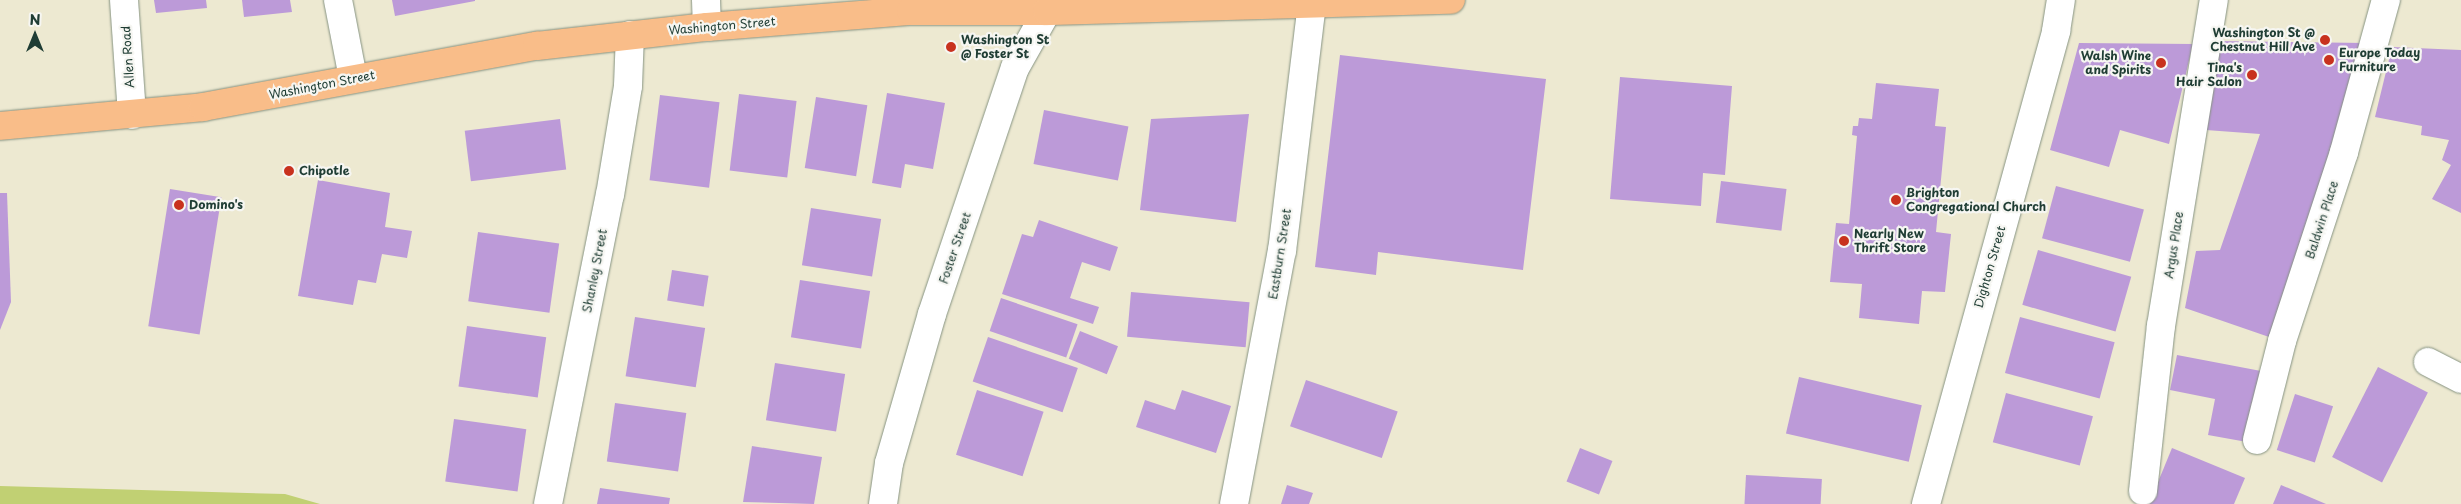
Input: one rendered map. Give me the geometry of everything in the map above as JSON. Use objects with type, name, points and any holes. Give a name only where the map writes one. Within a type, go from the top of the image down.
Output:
[{"type":"main road","name":"Washington Street","points":[[0,126],[132,115],[212,105],[537,46],[707,27],[910,10],[1451,0]]},
{"type":"street","name":"Allen Road","points":[[124,0],[132,115]]},
{"type":"street","points":[[338,0],[353,78]]},
{"type":"street","points":[[706,0],[707,27]]},
{"type":"street","name":"Dighton Street","points":[[1926,504],[2056,31],[2061,0]]},
{"type":"street","name":"Argus Place","points":[[2143,490],[2161,326],[2214,0]]},
{"type":"street","name":"Baldwin Place","points":[[2257,440],[2282,341],[2344,152],[2386,0]]},
{"type":"street","name":"Eastburn Street","points":[[1234,504],[1282,251],[1312,2]]},
{"type":"street","name":"Foster Street","points":[[883,504],[888,463],[932,314],[1015,68],[1047,6]]},
{"type":"street","name":"Shanley Street","points":[[548,504],[610,195],[628,86],[630,36]]},
{"type":"street","points":[[2428,362],[2461,379]]},
{"type":"green space","points":[[0,486],[285,494],[320,504],[0,504]]},
{"type":"building","points":[[154,0],[206,0],[207,8],[156,13]]},
{"type":"building","points":[[242,0],[290,0],[292,12],[244,17]]},
{"type":"building","points":[[392,0],[475,0],[475,1],[395,16]]},
{"type":"building","points":[[2216,41],[2367,43],[2272,338],[2185,308],[2196,251],[2220,250],[2260,134],[2206,130]]},
{"type":"building","points":[[2079,43],[2193,44],[2169,144],[2120,130],[2109,167],[2050,150]]},
{"type":"building","points":[[2392,47],[2461,50],[2461,213],[2432,199],[2451,165],[2442,160],[2449,140],[2421,135],[2422,126],[2375,117]]},
{"type":"building","points":[[1340,55],[1546,79],[1523,270],[1378,252],[1376,275],[1315,267]]},
{"type":"building","points":[[1620,77],[1732,86],[1725,175],[1703,173],[1701,206],[1610,199]]},
{"type":"building","points":[[1876,83],[1939,89],[1935,126],[1946,127],[1936,232],[1951,234],[1945,292],[1922,291],[1919,324],[1859,318],[1862,284],[1830,282],[1836,223],[1849,224],[1857,136],[1852,135],[1853,126],[1858,126],[1859,118],[1872,119]]},
{"type":"building","points":[[887,93],[945,103],[933,169],[905,164],[901,188],[872,183]]},
{"type":"building","points":[[739,94],[797,101],[787,177],[730,170]]},
{"type":"building","points":[[660,95],[720,102],[709,188],[650,180]]},
{"type":"building","points":[[816,97],[867,105],[856,176],[805,168]]},
{"type":"building","points":[[1044,110],[1128,126],[1118,180],[1034,164]]},
{"type":"building","points":[[1249,114],[1236,222],[1140,210],[1151,119]]},
{"type":"building","points":[[560,119],[566,170],[471,181],[465,131]]},
{"type":"building","points":[[318,180],[390,193],[385,227],[412,231],[407,258],[382,254],[376,283],[358,280],[353,305],[298,296]]},
{"type":"building","points":[[1721,181],[1787,189],[1781,231],[1716,223]]},
{"type":"building","points":[[2056,186],[2144,210],[2130,262],[2042,238]]},
{"type":"building","points":[[170,189],[221,197],[200,334],[148,326]]},
{"type":"building","points":[[0,193],[7,193],[11,302],[0,330]]},
{"type":"building","points":[[811,208],[881,219],[872,276],[802,265]]},
{"type":"building","points":[[1039,220],[1118,247],[1110,271],[1082,262],[1070,298],[1099,307],[1093,324],[1002,294],[1022,234],[1033,237]]},
{"type":"building","points":[[478,232],[559,243],[549,313],[468,301]]},
{"type":"building","points":[[2038,250],[2131,277],[2116,332],[2022,305]]},
{"type":"building","points":[[672,270],[709,276],[704,306],[667,301]]},
{"type":"building","points":[[800,280],[870,291],[861,348],[791,337]]},
{"type":"building","points":[[1131,292],[1250,302],[1246,347],[1127,337]]},
{"type":"building","points":[[1001,298],[1078,324],[1066,357],[990,331]]},
{"type":"building","points":[[635,317],[705,328],[696,387],[626,376]]},
{"type":"building","points":[[2020,317],[2115,342],[2100,398],[2005,373]]},
{"type":"building","points":[[467,326],[546,337],[538,398],[459,386]]},
{"type":"building","points":[[1080,331],[1118,346],[1107,374],[1069,359]]},
{"type":"building","points":[[988,337],[1078,368],[1063,412],[973,381]]},
{"type":"building","points":[[2177,355],[2261,371],[2247,442],[2208,435],[2215,399],[2170,390]]},
{"type":"building","points":[[775,363],[845,374],[836,431],[766,420]]},
{"type":"building","points":[[2378,367],[2428,392],[2382,482],[2332,457]]},
{"type":"building","points":[[1799,377],[1922,405],[1909,462],[1786,434]]},
{"type":"building","points":[[1306,380],[1398,412],[1382,458],[1290,426]]},
{"type":"building","points":[[977,390],[1044,412],[1023,476],[956,455]]},
{"type":"building","points":[[1182,390],[1231,406],[1216,453],[1136,427],[1145,400],[1175,410]]},
{"type":"building","points":[[2006,393],[2093,416],[2080,466],[1993,442]]},
{"type":"building","points":[[2295,394],[2333,406],[2315,462],[2277,450]]},
{"type":"building","points":[[615,403],[686,413],[678,471],[607,461]]},
{"type":"building","points":[[454,419],[526,429],[518,492],[445,481]]},
{"type":"building","points":[[752,446],[822,457],[814,504],[743,502]]},
{"type":"building","points":[[1580,448],[1612,461],[1599,494],[1567,481]]},
{"type":"building","points":[[2172,448],[2245,478],[2234,504],[2149,504]]},
{"type":"building","points":[[1746,475],[1822,479],[1821,504],[1744,504]]},
{"type":"building","points":[[1287,485],[1313,493],[1309,504],[1281,504]]},
{"type":"building","points":[[2281,485],[2326,504],[2273,504]]},
{"type":"building","points":[[600,488],[670,498],[669,504],[597,504]]},
{"type":"place","name":"Washington St @ Chestnut Hill Ave","points":[[2325,40]]},
{"type":"place","name":"Washington St @ Foster St","points":[[951,47]]},
{"type":"place","name":"Europe Today Furniture","points":[[2329,60]]},
{"type":"place","name":"Walsh Wine and Spirits","points":[[2161,63]]},
{"type":"place","name":"Tina's Hair Salon","points":[[2252,75]]},
{"type":"place","name":"Chipotle","points":[[289,171]]},
{"type":"place","name":"Brighton Congregational Church","points":[[1896,200]]},
{"type":"place","name":"Domino's","points":[[179,205]]},
{"type":"place","name":"Nearly New Thrift Store","points":[[1844,241]]}]
